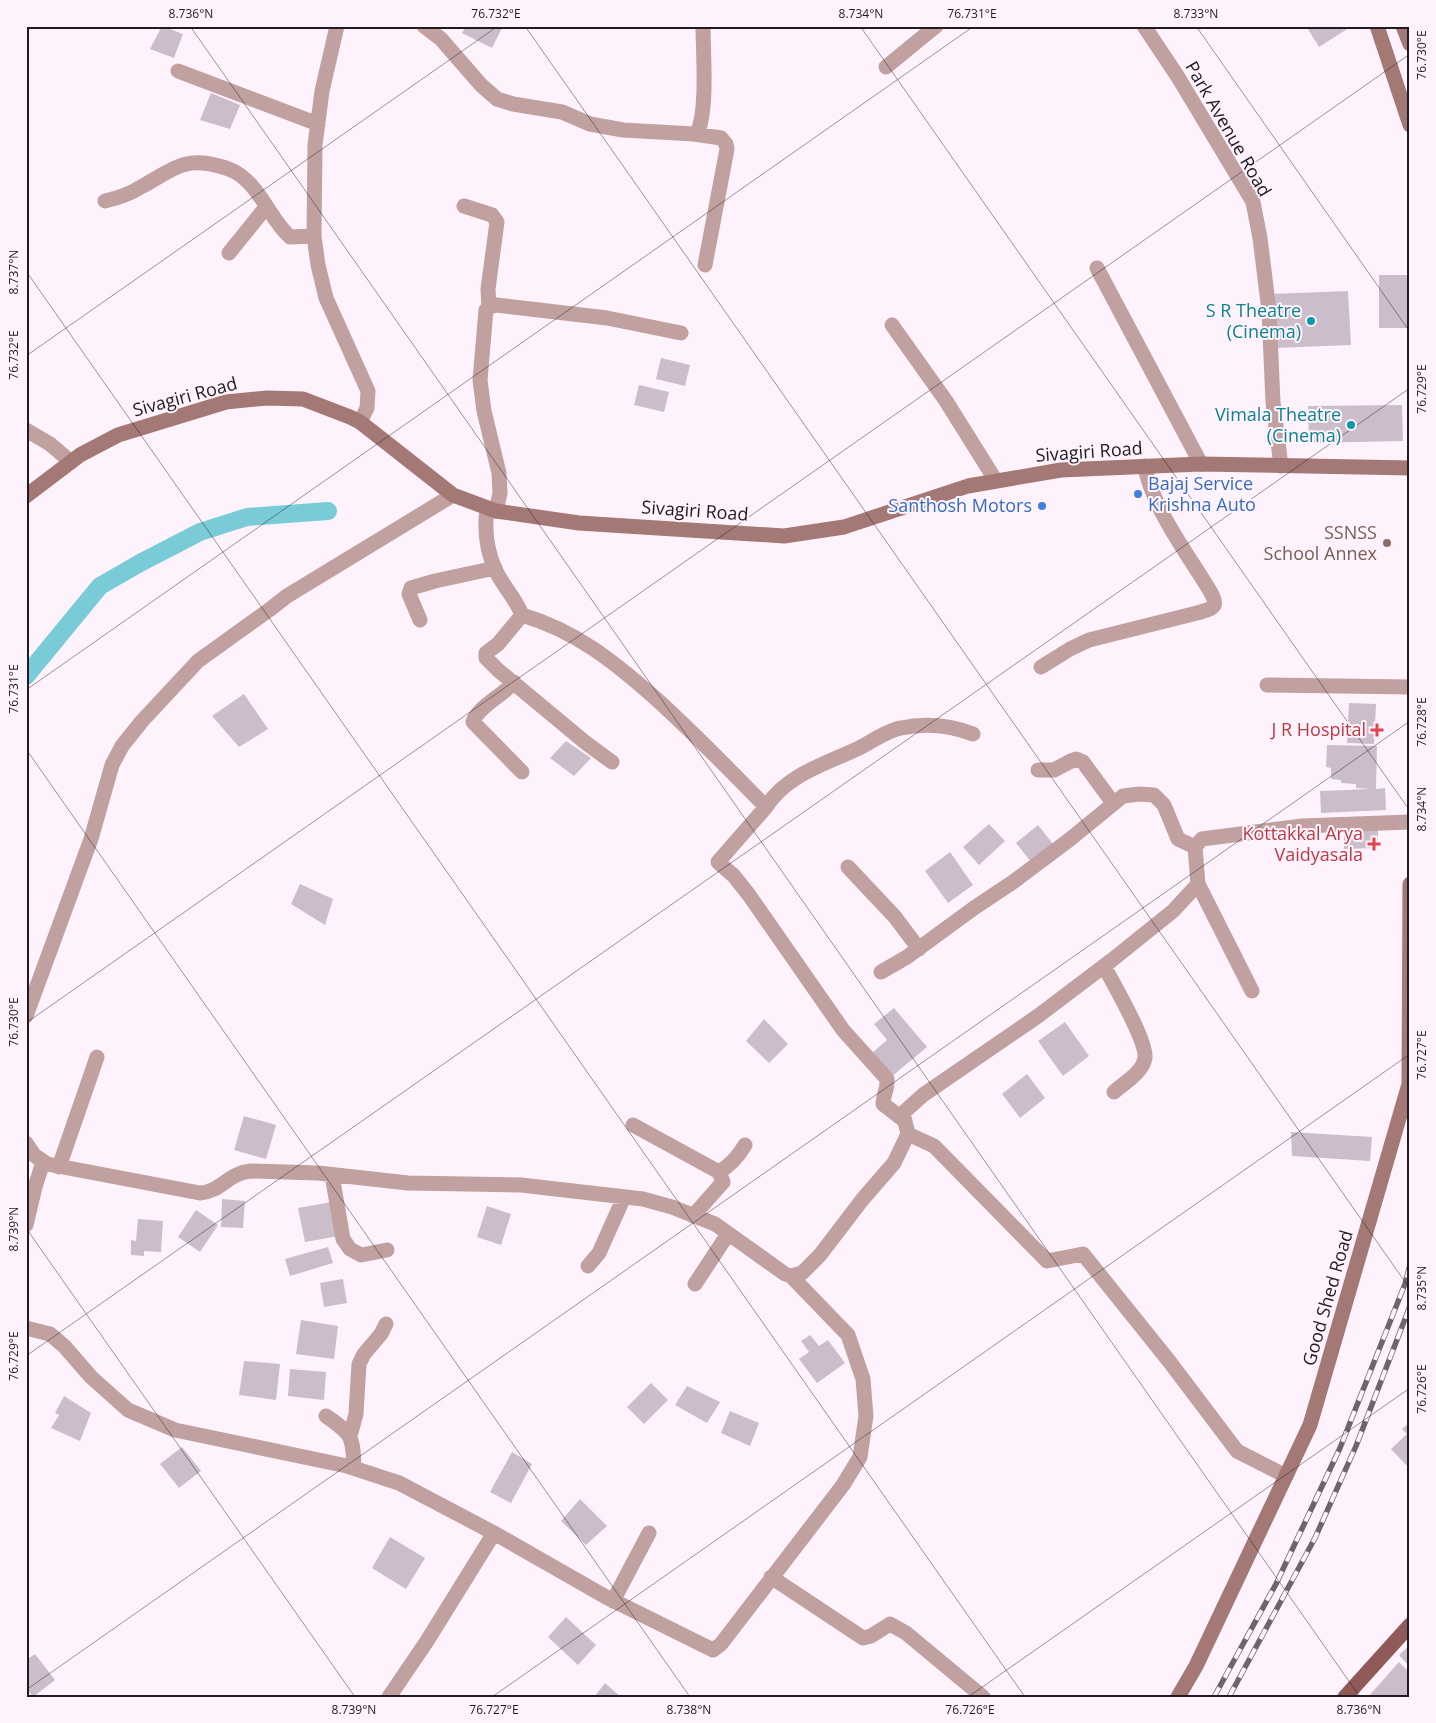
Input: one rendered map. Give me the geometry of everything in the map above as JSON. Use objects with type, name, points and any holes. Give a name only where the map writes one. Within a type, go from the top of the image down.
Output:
[{"type":"main road","points":[[1378,26],[1410,125]]},
{"type":"main road","points":[[1403,26],[1410,44]]},
{"type":"main road","name":"Sivagiri Road","points":[[26,496],[80,455],[118,435],[226,402],[267,398],[303,399],[360,422],[453,495],[491,510],[579,523],[784,536],[844,527],[968,486],[1061,470],[1202,464],[1410,468]]},
{"type":"main road","name":"Good Shed Road","points":[[1178,1697],[1196,1666],[1310,1425],[1409,1084],[1410,884]]},
{"type":"main road","points":[[1345,1697],[1410,1625]]},
{"type":"street","points":[[336,26],[322,91],[315,145],[314,236],[318,265],[326,298],[368,391],[367,408],[360,422]]},
{"type":"street","points":[[424,26],[441,39],[481,85],[497,99],[513,104],[562,112],[590,124],[623,130],[697,134],[721,138],[727,147],[705,264]]},
{"type":"street","points":[[697,134],[700,126],[703,100],[704,26]]},
{"type":"street","points":[[886,67],[936,26]]},
{"type":"street","name":"Park Avenue Road","points":[[1144,26],[1178,77],[1253,202],[1260,238],[1269,312],[1273,402],[1281,466]]},
{"type":"street","points":[[178,71],[318,124]]},
{"type":"street","points":[[106,201],[121,197],[177,166],[195,162],[211,164],[234,170],[247,180],[281,229],[290,237],[314,236]]},
{"type":"street","points":[[464,206],[492,215],[497,222],[488,289],[489,307],[486,310],[480,380],[484,411],[499,473],[500,493],[491,510],[485,528],[487,547],[495,568],[522,615],[546,622],[596,650],[627,674],[688,727],[766,807]]},
{"type":"street","points":[[228,253],[266,207]]},
{"type":"street","points":[[1097,268],[1202,464]]},
{"type":"street","points":[[489,307],[496,305],[607,318],[681,333]]},
{"type":"street","points":[[892,325],[946,401],[996,481]]},
{"type":"street","points":[[26,430],[50,444],[71,462]]},
{"type":"street","points":[[1041,667],[1089,640],[1197,613],[1215,606],[1215,600],[1152,494],[1145,466]]},
{"type":"street","points":[[26,1016],[90,839],[112,765],[122,746],[142,721],[198,661],[287,596],[453,495]]},
{"type":"street","points":[[420,620],[409,594],[411,588],[495,568]]},
{"type":"street","points":[[522,615],[498,644],[485,655],[498,670],[586,743],[612,762]]},
{"type":"street","points":[[514,682],[504,693],[481,711],[474,718],[473,722],[522,772]]},
{"type":"street","points":[[1267,684],[1410,687]]},
{"type":"street","points":[[972,734],[942,726],[924,725],[898,728],[802,774],[782,788],[772,798],[718,862],[734,876],[844,1030],[887,1080],[888,1087],[883,1097],[883,1104],[907,1128],[934,1146],[1047,1261],[1083,1254],[1169,1361],[1237,1450],[1286,1476]]},
{"type":"street","points":[[1038,770],[1054,770],[1076,759],[1083,762],[1113,803]]},
{"type":"street","points":[[882,972],[919,949],[1013,882],[1105,812],[1123,796],[1139,794],[1154,796],[1164,806],[1178,839],[1195,847]]},
{"type":"street","points":[[1252,991],[1198,884],[1195,847],[1202,839],[1302,826],[1410,822]]},
{"type":"street","points":[[848,867],[895,917],[919,949]]},
{"type":"street","points":[[791,1276],[802,1273],[820,1254],[894,1163],[907,1128],[903,1113],[923,1095],[1038,1016],[1104,966],[1173,911],[1198,884]]},
{"type":"street","points":[[1104,966],[1128,1010],[1144,1048],[1145,1058],[1141,1068],[1114,1092]]},
{"type":"street","points":[[59,1167],[96,1057]]},
{"type":"street","points":[[633,1125],[720,1172],[723,1182],[693,1216]]},
{"type":"street","points":[[26,1143],[34,1155],[43,1162],[59,1167],[200,1193],[216,1189],[227,1179],[242,1172],[332,1175],[408,1183],[521,1186],[643,1199],[715,1224],[784,1274],[791,1276],[848,1335],[863,1379],[866,1416],[860,1456],[843,1485],[721,1644],[713,1650],[613,1601],[494,1533],[400,1483],[354,1468],[175,1430],[128,1410],[91,1377],[65,1347],[50,1334],[26,1328]]},
{"type":"street","points":[[720,1172],[737,1158],[745,1145]]},
{"type":"street","points":[[26,1225],[43,1162]]},
{"type":"street","points":[[332,1175],[343,1238],[350,1249],[361,1255],[387,1250]]},
{"type":"street","points":[[588,1266],[599,1253],[624,1197]]},
{"type":"street","points":[[695,1284],[728,1234]]},
{"type":"street","points":[[350,1436],[356,1414],[359,1364],[386,1324]]},
{"type":"street","points":[[326,1416],[343,1427],[350,1436],[353,1443],[354,1468]]},
{"type":"street","points":[[389,1697],[427,1641],[494,1533]]},
{"type":"street","points":[[613,1601],[649,1533]]},
{"type":"street","points":[[771,1578],[863,1638],[872,1636],[890,1624],[906,1634],[983,1697]]},
{"type":"building","points":[[162,26],[183,34],[174,58],[150,49]]},
{"type":"building","points":[[466,26],[503,26],[492,48],[462,33]]},
{"type":"building","points":[[1306,26],[1352,26],[1319,47]]},
{"type":"building","points":[[211,93],[240,105],[230,129],[200,120]]},
{"type":"building","points":[[1379,275],[1410,275],[1410,328],[1379,328]]},
{"type":"building","points":[[1348,291],[1351,345],[1274,348],[1271,294]]},
{"type":"building","points":[[661,358],[690,365],[685,386],[656,379]]},
{"type":"building","points":[[639,385],[669,392],[664,412],[634,405]]},
{"type":"building","points":[[1402,405],[1403,441],[1309,443],[1308,406]]},
{"type":"building","points":[[244,694],[268,729],[239,747],[212,716]]},
{"type":"building","points":[[1349,703],[1376,704],[1374,744],[1347,743]]},
{"type":"building","points":[[566,741],[591,758],[574,776],[550,758]]},
{"type":"building","points":[[1327,745],[1377,746],[1376,789],[1385,788],[1386,810],[1321,813],[1320,791],[1371,789],[1356,788],[1356,784],[1341,783],[1341,780],[1331,779],[1331,768],[1326,767]]},
{"type":"building","points":[[989,824],[1005,841],[979,865],[963,847]]},
{"type":"building","points":[[1038,825],[1053,844],[1031,862],[1016,843]]},
{"type":"building","points":[[1344,827],[1378,827],[1378,848],[1344,849]]},
{"type":"building","points":[[950,852],[973,885],[948,903],[925,871]]},
{"type":"building","points":[[300,884],[333,899],[325,925],[291,904]]},
{"type":"building","points":[[894,1008],[927,1047],[891,1077],[872,1053],[887,1040],[874,1024]]},
{"type":"building","points":[[764,1019],[788,1044],[769,1063],[746,1041]]},
{"type":"building","points":[[1065,1022],[1089,1056],[1063,1076],[1038,1041]]},
{"type":"building","points":[[1027,1074],[1045,1098],[1020,1118],[1002,1094]]},
{"type":"building","points":[[244,1116],[276,1125],[266,1159],[234,1150]]},
{"type":"building","points":[[1291,1132],[1372,1137],[1370,1161],[1292,1156]]},
{"type":"building","points":[[222,1199],[245,1201],[243,1228],[221,1227]]},
{"type":"building","points":[[332,1202],[339,1236],[305,1242],[298,1208]]},
{"type":"building","points":[[487,1206],[511,1214],[501,1245],[477,1237]]},
{"type":"building","points":[[196,1210],[218,1225],[200,1252],[178,1237]]},
{"type":"building","points":[[138,1219],[163,1221],[161,1252],[144,1251],[144,1256],[131,1255],[131,1240],[136,1241]]},
{"type":"building","points":[[328,1247],[333,1263],[290,1276],[285,1259]]},
{"type":"building","points":[[343,1279],[347,1303],[324,1307],[320,1283]]},
{"type":"building","points":[[301,1320],[338,1326],[334,1359],[296,1354]]},
{"type":"building","points":[[810,1335],[819,1346],[828,1340],[845,1363],[817,1383],[799,1359],[809,1352],[801,1341]]},
{"type":"building","points":[[244,1361],[280,1364],[276,1400],[239,1395]]},
{"type":"building","points":[[290,1369],[326,1372],[324,1400],[288,1396]]},
{"type":"building","points":[[651,1383],[668,1400],[644,1424],[627,1407]]},
{"type":"building","points":[[687,1386],[720,1402],[707,1423],[675,1405]]},
{"type":"building","points":[[64,1396],[91,1413],[80,1441],[51,1428],[59,1415],[55,1413]]},
{"type":"building","points":[[730,1411],[759,1423],[750,1446],[721,1433]]},
{"type":"building","points":[[1410,1422],[1410,1469],[1391,1449],[1407,1434],[1402,1429]]},
{"type":"building","points":[[182,1447],[201,1471],[179,1488],[160,1464]]},
{"type":"building","points":[[512,1452],[532,1464],[511,1503],[490,1492]]},
{"type":"building","points":[[580,1499],[607,1526],[586,1545],[561,1521]]},
{"type":"building","points":[[390,1537],[425,1558],[406,1589],[372,1568]]},
{"type":"building","points":[[566,1617],[596,1645],[578,1665],[548,1637]]},
{"type":"building","points":[[1410,1645],[1410,1667],[1399,1655]]},
{"type":"building","points":[[35,1654],[55,1680],[33,1697],[26,1688],[26,1660]]},
{"type":"building","points":[[1399,1662],[1410,1673],[1410,1697],[1368,1697]]},
{"type":"building","points":[[605,1683],[621,1697],[594,1697]]},
{"type":"waterway","points":[[26,676],[100,586],[140,563],[200,532],[247,517],[328,511]]},
{"type":"railway","points":[[1214,1697],[1276,1584],[1340,1448],[1405,1284],[1410,1265]]},
{"type":"railway","points":[[1229,1697],[1315,1538],[1356,1446],[1410,1306]]},
{"type":"place","name":"S R Theatre (Cinema)","points":[[1311,321]]},
{"type":"place","name":"Vimala Theatre (Cinema)","points":[[1351,425]]},
{"type":"place","name":"Bajaj Service Krishna Auto","points":[[1138,494]]},
{"type":"place","name":"Santhosh Motors","points":[[1042,506]]},
{"type":"place","name":"SSNSS School Annex","points":[[1387,543]]},
{"type":"place","name":"J R Hospital","points":[[1377,730]]},
{"type":"place","name":"Kottakkal Arya Vaidyasala","points":[[1374,844]]}]
